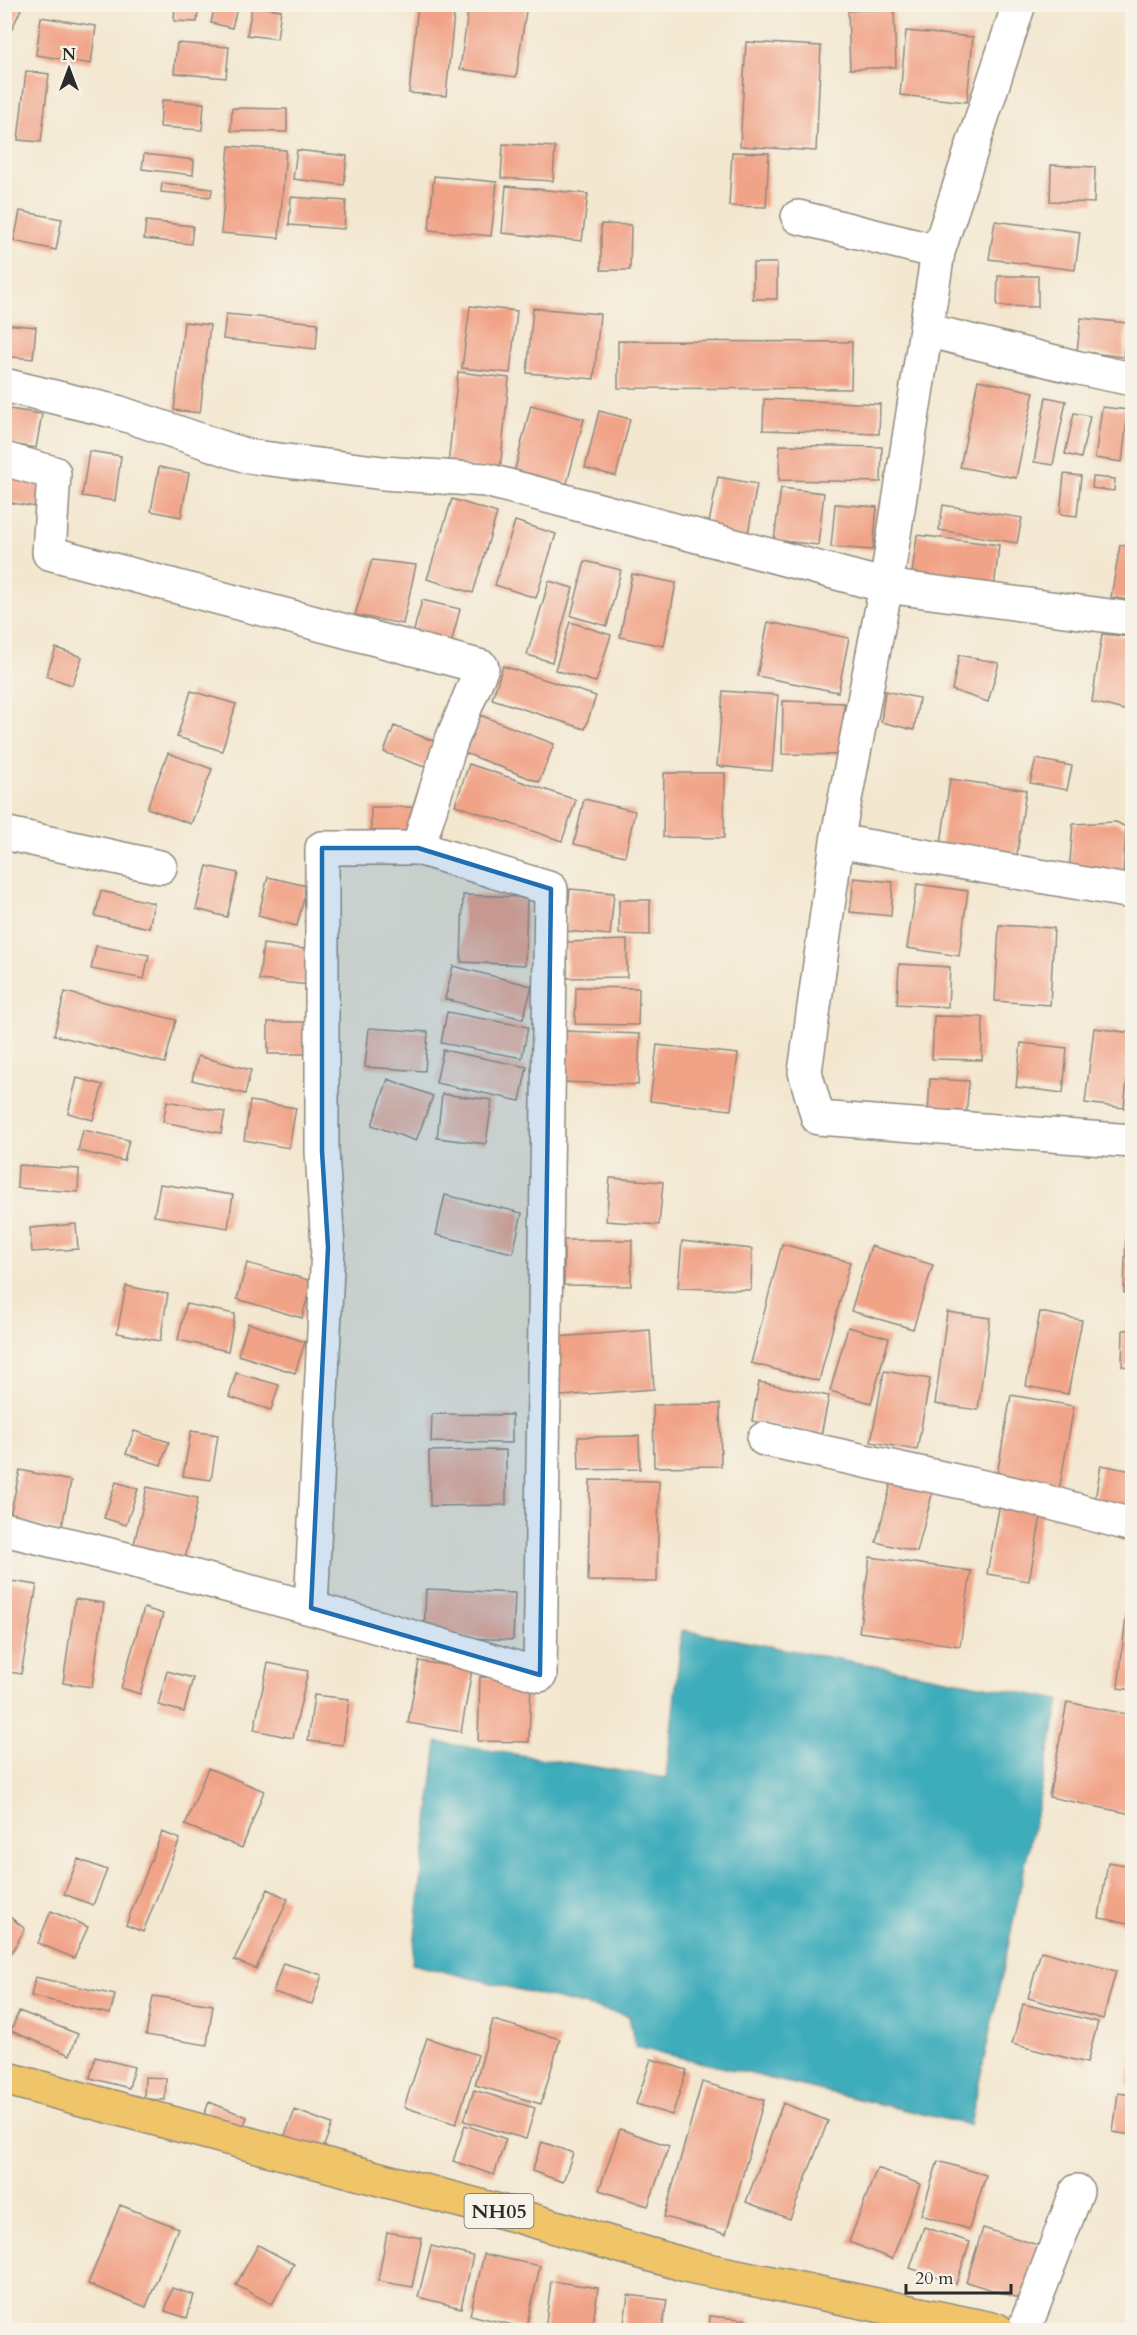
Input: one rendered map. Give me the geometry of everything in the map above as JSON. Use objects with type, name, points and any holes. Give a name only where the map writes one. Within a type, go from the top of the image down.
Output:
[{"type":"main road","name":"NH05","points":[[4,2078],[521,2217],[689,2266],[997,2331]]},
{"type":"street","points":[[1019,4],[938,252],[886,586],[837,841],[805,1072],[818,1118],[1132,1141]]},
{"type":"street","points":[[798,217],[938,252]]},
{"type":"street","points":[[926,330],[1132,379]]},
{"type":"street","points":[[4,385],[117,412],[247,456],[383,473],[486,480],[886,586],[1132,619]]},
{"type":"street","points":[[4,459],[54,473],[49,553],[482,667],[451,742],[417,848]]},
{"type":"street","points":[[4,833],[160,867]]},
{"type":"street","points":[[837,841],[1132,892]]},
{"type":"street","points":[[4,1529],[152,1564],[540,1675],[551,889],[417,848],[322,848],[322,1151],[328,1247],[311,1608]]},
{"type":"street","points":[[764,1439],[1029,1497],[1132,1525]]},
{"type":"street","points":[[1024,2331],[1077,2191]]},
{"type":"highlighted area","points":[[322,848],[418,848],[551,889],[540,1675],[311,1608],[328,1247],[322,1151]]},
{"type":"water","points":[[682,1630],[1060,1700],[970,2125],[635,2047],[629,2016],[412,1964],[437,1742],[666,1778]]},
{"type":"building","points":[[4,4],[11,4],[21,9],[4,46]]},
{"type":"building","points":[[175,4],[199,4],[197,22],[174,21]]},
{"type":"building","points":[[215,4],[238,4],[232,28],[211,23]]},
{"type":"building","points":[[418,4],[455,4],[446,96],[409,93]]},
{"type":"building","points":[[469,4],[527,4],[516,77],[460,69]]},
{"type":"building","points":[[252,6],[281,10],[277,39],[247,35]]},
{"type":"building","points":[[894,9],[896,67],[850,69],[848,11]]},
{"type":"building","points":[[41,17],[96,26],[91,64],[36,55]]},
{"type":"building","points":[[906,31],[973,37],[967,102],[900,95]]},
{"type":"building","points":[[746,42],[821,46],[816,151],[740,146]]},
{"type":"building","points":[[177,43],[229,47],[226,78],[174,73]]},
{"type":"building","points":[[26,71],[49,74],[41,142],[18,140]]},
{"type":"building","points":[[162,100],[204,103],[202,130],[160,127]]},
{"type":"building","points":[[232,108],[287,109],[287,132],[231,131]]},
{"type":"building","points":[[503,144],[555,147],[553,181],[501,178]]},
{"type":"building","points":[[229,146],[286,150],[279,238],[221,233]]},
{"type":"building","points":[[297,150],[347,156],[344,185],[293,179]]},
{"type":"building","points":[[732,152],[769,153],[766,207],[729,206]]},
{"type":"building","points":[[144,154],[194,160],[193,175],[142,169]]},
{"type":"building","points":[[1051,165],[1095,167],[1094,203],[1050,201]]},
{"type":"building","points":[[434,176],[497,182],[491,236],[429,230]]},
{"type":"building","points":[[162,183],[212,189],[211,197],[161,192]]},
{"type":"building","points":[[506,186],[588,194],[582,241],[502,233]]},
{"type":"building","points":[[291,197],[346,201],[344,229],[289,225]]},
{"type":"building","points":[[20,211],[62,219],[56,250],[14,241]]},
{"type":"building","points":[[146,221],[193,226],[191,244],[144,239]]},
{"type":"building","points":[[995,221],[1080,232],[1075,270],[989,259]]},
{"type":"building","points":[[601,224],[631,225],[630,270],[601,270]]},
{"type":"building","points":[[753,263],[777,263],[777,299],[753,299]]},
{"type":"building","points":[[998,276],[1038,276],[1038,307],[997,306]]},
{"type":"building","points":[[470,306],[517,311],[510,373],[462,368]]},
{"type":"building","points":[[533,308],[600,314],[594,379],[527,373]]},
{"type":"building","points":[[226,314],[318,323],[316,349],[223,339]]},
{"type":"building","points":[[1081,318],[1127,323],[1123,357],[1077,351]]},
{"type":"building","points":[[184,322],[210,325],[200,413],[174,410]]},
{"type":"building","points":[[4,324],[36,327],[33,359],[4,356]]},
{"type":"building","points":[[618,341],[852,342],[851,389],[618,388]]},
{"type":"building","points":[[458,372],[509,378],[500,470],[448,465]]},
{"type":"building","points":[[978,380],[1034,392],[1016,478],[960,467]]},
{"type":"building","points":[[1046,397],[1066,401],[1053,465],[1034,462]]},
{"type":"building","points":[[764,399],[880,404],[879,434],[763,430]]},
{"type":"building","points":[[531,405],[584,419],[566,487],[514,473]]},
{"type":"building","points":[[1102,407],[1128,410],[1122,462],[1095,458]]},
{"type":"building","points":[[9,409],[42,414],[36,448],[4,443]]},
{"type":"building","points":[[599,411],[630,419],[616,476],[585,468]]},
{"type":"building","points":[[1074,413],[1090,416],[1081,458],[1065,454]]},
{"type":"building","points":[[780,445],[882,447],[881,482],[779,480]]},
{"type":"building","points":[[89,451],[121,456],[115,501],[82,496]]},
{"type":"building","points":[[1132,451],[1132,481],[1128,480]]},
{"type":"building","points":[[159,467],[189,473],[181,517],[151,511]]},
{"type":"building","points":[[12,473],[58,481],[53,510],[6,502]]},
{"type":"building","points":[[1064,474],[1081,476],[1077,516],[1060,514]]},
{"type":"building","points":[[718,477],[757,484],[747,540],[707,533]]},
{"type":"building","points":[[1093,477],[1115,479],[1114,491],[1092,488]]},
{"type":"building","points":[[781,488],[824,493],[818,545],[774,540]]},
{"type":"building","points":[[452,499],[497,513],[473,593],[427,579]]},
{"type":"building","points":[[835,504],[877,507],[873,550],[831,547]]},
{"type":"building","points":[[943,505],[1022,518],[1017,543],[939,530]]},
{"type":"building","points":[[515,521],[556,534],[536,598],[495,585]]},
{"type":"building","points":[[917,535],[999,545],[992,605],[909,596]]},
{"type":"building","points":[[1120,545],[1132,547],[1132,601],[1111,597]]},
{"type":"building","points":[[372,560],[416,565],[403,624],[355,615]]},
{"type":"building","points":[[585,561],[621,570],[607,626],[571,616]]},
{"type":"building","points":[[632,574],[676,583],[664,646],[620,637]]},
{"type":"building","points":[[549,581],[573,588],[552,662],[527,655]]},
{"type":"building","points":[[422,600],[460,609],[451,644],[413,634]]},
{"type":"building","points":[[570,622],[611,635],[596,682],[555,670]]},
{"type":"building","points":[[768,622],[849,638],[838,692],[757,676]]},
{"type":"building","points":[[1102,634],[1132,637],[1132,712],[1092,702]]},
{"type":"building","points":[[56,648],[82,657],[72,685],[46,676]]},
{"type":"building","points":[[959,655],[999,663],[988,702],[952,690]]},
{"type":"building","points":[[503,666],[596,696],[585,729],[492,699]]},
{"type":"building","points":[[191,691],[236,704],[222,751],[177,737]]},
{"type":"building","points":[[723,691],[778,695],[772,771],[717,766]]},
{"type":"building","points":[[885,691],[919,698],[914,730],[881,722]]},
{"type":"building","points":[[783,701],[844,703],[842,755],[782,754]]},
{"type":"building","points":[[480,715],[554,744],[539,782],[465,753]]},
{"type":"building","points":[[394,726],[439,743],[430,769],[384,752]]},
{"type":"building","points":[[168,753],[212,769],[191,824],[147,808]]},
{"type":"building","points":[[1036,759],[1072,766],[1067,790],[1030,783]]},
{"type":"building","points":[[469,764],[576,800],[562,841],[455,805]]},
{"type":"building","points":[[664,773],[725,773],[724,838],[663,837]]},
{"type":"building","points":[[1132,776],[1132,828],[1126,827]]},
{"type":"building","points":[[950,779],[1026,790],[1017,855],[941,844]]},
{"type":"building","points":[[584,799],[635,811],[625,856],[574,844]]},
{"type":"building","points":[[371,807],[413,807],[413,842],[371,842]]},
{"type":"building","points":[[1116,822],[1126,827],[1123,877],[1069,873],[1073,824]]},
{"type":"building","points":[[207,866],[238,873],[227,917],[196,909]]},
{"type":"building","points":[[268,877],[307,886],[297,926],[258,916]]},
{"type":"building","points":[[854,878],[893,882],[891,916],[850,912]]},
{"type":"building","points":[[917,884],[968,891],[959,956],[907,948]]},
{"type":"building","points":[[570,889],[614,893],[610,935],[566,931]]},
{"type":"building","points":[[101,891],[154,903],[149,928],[95,916]]},
{"type":"building","points":[[463,895],[527,897],[525,965],[461,962]]},
{"type":"building","points":[[619,900],[650,900],[650,935],[619,934]]},
{"type":"building","points":[[999,925],[1054,928],[1050,1005],[995,1001]]},
{"type":"building","points":[[627,940],[627,977],[567,978],[567,942]]},
{"type":"building","points":[[263,944],[314,950],[310,985],[259,980]]},
{"type":"building","points":[[96,946],[149,955],[144,979],[91,969]]},
{"type":"building","points":[[899,964],[950,967],[948,1007],[897,1004]]},
{"type":"building","points":[[453,966],[532,986],[523,1019],[445,999]]},
{"type":"building","points":[[576,987],[639,988],[638,1025],[575,1024]]},
{"type":"building","points":[[65,992],[176,1020],[165,1063],[54,1035]]},
{"type":"building","points":[[447,1012],[528,1027],[522,1058],[441,1043]]},
{"type":"building","points":[[934,1016],[983,1017],[982,1060],[932,1059]]},
{"type":"building","points":[[268,1022],[309,1022],[309,1054],[268,1054]]},
{"type":"building","points":[[369,1028],[428,1032],[425,1071],[365,1067]]},
{"type":"building","points":[[1094,1028],[1132,1033],[1124,1108],[1085,1103]]},
{"type":"building","points":[[565,1031],[640,1034],[638,1085],[563,1082]]},
{"type":"building","points":[[1021,1043],[1067,1048],[1063,1093],[1016,1087]]},
{"type":"building","points":[[657,1045],[738,1054],[731,1110],[650,1101]]},
{"type":"building","points":[[443,1050],[527,1067],[520,1101],[436,1083]]},
{"type":"building","points":[[198,1056],[251,1070],[245,1094],[192,1080]]},
{"type":"building","points":[[77,1078],[103,1085],[93,1120],[68,1113]]},
{"type":"building","points":[[388,1079],[433,1096],[416,1141],[372,1125]]},
{"type":"building","points":[[930,1079],[969,1081],[966,1117],[928,1115]]},
{"type":"building","points":[[442,1094],[492,1100],[486,1144],[437,1138]]},
{"type":"building","points":[[167,1101],[225,1112],[221,1133],[163,1122]]},
{"type":"building","points":[[250,1101],[296,1108],[289,1148],[244,1140]]},
{"type":"building","points":[[83,1130],[129,1140],[124,1161],[78,1151]]},
{"type":"building","points":[[18,1165],[79,1169],[78,1192],[17,1188]]},
{"type":"building","points":[[610,1178],[663,1182],[659,1225],[606,1221]]},
{"type":"building","points":[[160,1184],[233,1195],[228,1228],[154,1216]]},
{"type":"building","points":[[445,1195],[522,1213],[513,1253],[436,1235]]},
{"type":"building","points":[[76,1224],[78,1249],[32,1252],[30,1228]]},
{"type":"building","points":[[1126,1232],[1132,1232],[1132,1293],[1124,1293]]},
{"type":"building","points":[[564,1240],[632,1240],[631,1286],[564,1285]]},
{"type":"building","points":[[682,1241],[752,1249],[751,1290],[678,1288]]},
{"type":"building","points":[[782,1244],[850,1262],[819,1381],[751,1363]]},
{"type":"building","points":[[871,1246],[933,1265],[913,1329],[851,1311]]},
{"type":"building","points":[[247,1263],[312,1281],[302,1318],[237,1299]]},
{"type":"building","points":[[126,1286],[168,1294],[160,1341],[117,1333]]},
{"type":"building","points":[[1129,1299],[1132,1299],[1132,1325],[1128,1324]]},
{"type":"building","points":[[186,1304],[235,1314],[228,1351],[178,1340]]},
{"type":"building","points":[[947,1312],[990,1318],[978,1410],[935,1404]]},
{"type":"building","points":[[1040,1312],[1082,1320],[1068,1394],[1026,1386]]},
{"type":"building","points":[[248,1323],[305,1342],[295,1373],[238,1355]]},
{"type":"building","points":[[848,1327],[889,1338],[871,1403],[830,1391]]},
{"type":"building","points":[[650,1330],[654,1389],[561,1396],[556,1337]]},
{"type":"building","points":[[1123,1330],[1132,1330],[1132,1367],[1122,1366]]},
{"type":"building","points":[[884,1371],[930,1379],[917,1450],[871,1442]]},
{"type":"building","points":[[236,1373],[279,1385],[271,1410],[229,1397]]},
{"type":"building","points":[[759,1382],[829,1396],[821,1435],[752,1421]]},
{"type":"building","points":[[1011,1395],[1074,1406],[1059,1491],[996,1480]]},
{"type":"building","points":[[720,1404],[721,1466],[654,1467],[653,1405]]},
{"type":"building","points":[[432,1414],[512,1415],[512,1443],[431,1442]]},
{"type":"building","points":[[134,1431],[169,1442],[161,1465],[126,1454]]},
{"type":"building","points":[[191,1431],[218,1435],[211,1480],[183,1476]]},
{"type":"building","points":[[639,1436],[640,1469],[579,1470],[578,1437]]},
{"type":"building","points":[[506,1450],[506,1505],[430,1506],[429,1451]]},
{"type":"building","points":[[1101,1465],[1132,1471],[1132,1512],[1094,1506]]},
{"type":"building","points":[[20,1470],[71,1481],[61,1531],[9,1520]]},
{"type":"building","points":[[893,1476],[934,1487],[917,1552],[876,1542]]},
{"type":"building","points":[[590,1480],[659,1481],[657,1582],[588,1581]]},
{"type":"building","points":[[116,1482],[138,1489],[126,1525],[104,1518]]},
{"type":"building","points":[[147,1487],[198,1498],[184,1564],[132,1553]]},
{"type":"building","points":[[1000,1503],[1042,1511],[1029,1581],[987,1574]]},
{"type":"building","points":[[870,1557],[971,1571],[960,1646],[859,1632]]},
{"type":"building","points":[[4,1580],[37,1585],[21,1674],[4,1671]]},
{"type":"building","points":[[426,1589],[515,1593],[513,1640],[424,1636]]},
{"type":"building","points":[[1128,1597],[1132,1598],[1132,1690],[1118,1688]]},
{"type":"building","points":[[75,1599],[104,1603],[92,1687],[63,1683]]},
{"type":"building","points":[[144,1608],[163,1614],[140,1694],[121,1688]]},
{"type":"building","points":[[419,1661],[472,1670],[461,1732],[408,1723]]},
{"type":"building","points":[[268,1663],[308,1671],[293,1738],[254,1730]]},
{"type":"building","points":[[167,1671],[193,1678],[184,1712],[158,1705]]},
{"type":"building","points":[[480,1677],[531,1679],[529,1742],[478,1741]]},
{"type":"building","points":[[314,1695],[349,1699],[343,1745],[308,1741]]},
{"type":"building","points":[[1067,1702],[1132,1715],[1132,1814],[1049,1797]]},
{"type":"building","points":[[208,1768],[264,1791],[242,1848],[185,1825]]},
{"type":"building","points":[[162,1832],[180,1839],[143,1932],[126,1925]]},
{"type":"building","points":[[78,1859],[107,1870],[93,1905],[64,1894]]},
{"type":"building","points":[[1108,1862],[1132,1866],[1132,1896],[1128,1923],[1099,1918]]},
{"type":"building","points":[[268,1889],[288,1899],[256,1969],[234,1960]]},
{"type":"building","points":[[51,1911],[88,1927],[74,1958],[38,1943]]},
{"type":"building","points":[[4,1912],[25,1929],[4,1966]]},
{"type":"building","points":[[1041,1951],[1116,1971],[1103,2019],[1028,1998]]},
{"type":"building","points":[[283,1963],[322,1975],[312,2004],[273,1992]]},
{"type":"building","points":[[35,1977],[115,1995],[110,2014],[31,1996]]},
{"type":"building","points":[[153,1996],[213,2005],[207,2045],[146,2035]]},
{"type":"building","points":[[1023,2004],[1098,2022],[1087,2063],[1012,2044]]},
{"type":"building","points":[[19,2011],[78,2034],[70,2055],[11,2031]]},
{"type":"building","points":[[493,2020],[560,2039],[541,2104],[475,2085]]},
{"type":"building","points":[[427,2038],[478,2055],[456,2124],[404,2107]]},
{"type":"building","points":[[95,2057],[134,2067],[129,2088],[90,2078]]},
{"type":"building","points":[[1132,2057],[1132,2087],[1127,2086]]},
{"type":"building","points":[[651,2059],[687,2070],[672,2115],[636,2104]]},
{"type":"building","points":[[145,2077],[166,2078],[165,2100],[144,2099]]},
{"type":"building","points":[[702,2082],[764,2100],[726,2234],[664,2217]]},
{"type":"building","points":[[474,2090],[535,2108],[526,2139],[464,2121]]},
{"type":"building","points":[[1118,2093],[1132,2095],[1132,2135],[1113,2132]]},
{"type":"building","points":[[209,2102],[247,2117],[240,2135],[202,2120]]},
{"type":"building","points":[[783,2103],[828,2121],[790,2219],[746,2202]]},
{"type":"building","points":[[295,2110],[332,2124],[321,2154],[283,2140]]},
{"type":"building","points":[[465,2125],[506,2139],[494,2175],[453,2161]]},
{"type":"building","points":[[620,2129],[669,2146],[648,2206],[599,2190]]},
{"type":"building","points":[[542,2142],[573,2153],[563,2182],[532,2171]]},
{"type":"building","points":[[938,2161],[986,2175],[969,2229],[921,2215]]},
{"type":"building","points":[[877,2168],[920,2184],[892,2259],[849,2242]]},
{"type":"building","points":[[120,2205],[178,2228],[146,2307],[88,2284]]},
{"type":"building","points":[[924,2227],[970,2242],[956,2284],[910,2268]]},
{"type":"building","points":[[983,2228],[1041,2246],[1025,2300],[966,2282]]},
{"type":"building","points":[[387,2232],[422,2238],[412,2287],[378,2281]]},
{"type":"building","points":[[258,2245],[294,2264],[272,2304],[236,2285]]},
{"type":"building","points":[[431,2246],[473,2256],[461,2308],[418,2297]]},
{"type":"building","points":[[484,2254],[540,2266],[526,2328],[470,2315]]},
{"type":"building","points":[[551,2281],[598,2288],[592,2330],[545,2330]]},
{"type":"building","points":[[172,2288],[194,2295],[187,2318],[165,2311]]},
{"type":"building","points":[[628,2295],[667,2300],[662,2330],[623,2330]]},
{"type":"building","points":[[710,2316],[750,2320],[749,2330],[709,2330]]}]
